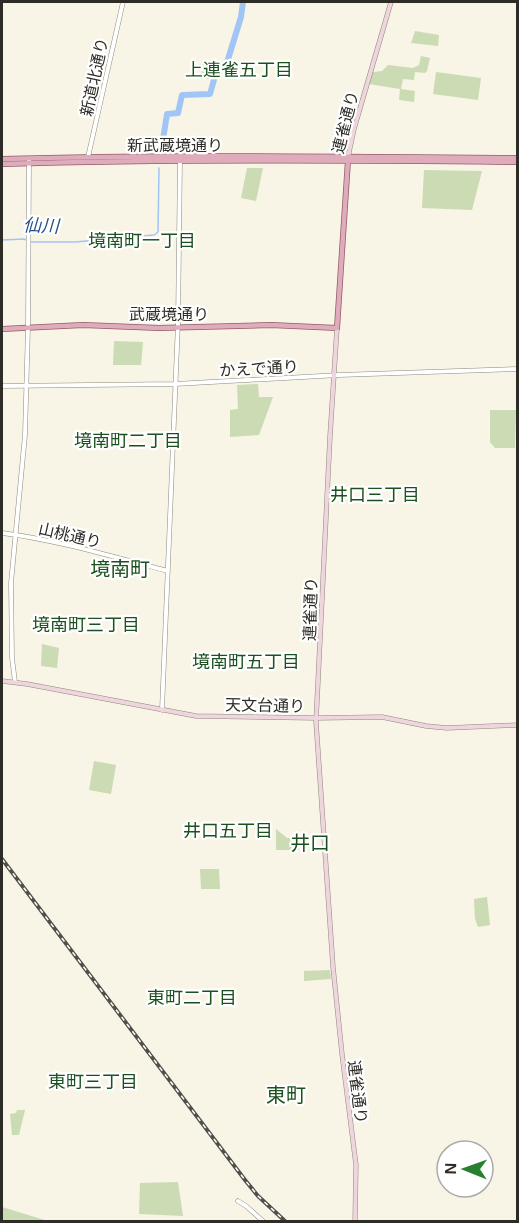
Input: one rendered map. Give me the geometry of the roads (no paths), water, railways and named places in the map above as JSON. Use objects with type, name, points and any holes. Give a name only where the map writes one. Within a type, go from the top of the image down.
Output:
[{"type":"main road","name":"連雀通り","points":[[355,1221],[356,1165],[333,968],[316,717],[348,159],[354,129],[391,2]]},
{"type":"main road","name":"新武蔵境通り","points":[[28,161],[88,157],[180,159]]},
{"type":"main road","name":"新武蔵境通り","points":[[2,162],[348,159]]},
{"type":"main road","points":[[348,159],[518,160]]},
{"type":"main road","name":"武蔵境通り","points":[[2,329],[94,325],[177,328],[263,325],[337,328]]},
{"type":"main road","name":"天文台通り","points":[[2,681],[198,716],[382,717],[447,729],[518,725]]},
{"type":"street","name":"新道北通り","points":[[88,157],[123,2]]},
{"type":"street","points":[[162,710],[177,328],[180,159]]},
{"type":"street","points":[[15,682],[12,658],[11,583],[25,442],[28,161]]},
{"type":"street","name":"かえで通り","points":[[2,386],[175,384],[518,369]]},
{"type":"street","name":"山桃通り","points":[[2,533],[77,548],[168,571]]},
{"type":"street","points":[[238,1201],[264,1221]]},
{"type":"waterway","name":"仙川","points":[[161,152],[167,114],[178,113],[182,95],[210,94],[217,69],[225,69],[241,17],[243,2]]},
{"type":"waterway","name":"仙川","points":[[2,240],[75,242],[154,235],[158,232],[159,168]]},
{"type":"railway","points":[[2,859],[245,1180],[258,1196],[286,1222]]},
{"type":"district","name":"上連雀五丁目","points":[[239,70]]},
{"type":"district","name":"境南町一丁目","points":[[142,241]]},
{"type":"district","name":"境南町二丁目","points":[[128,441]]},
{"type":"district","name":"井口三丁目","points":[[375,495]]},
{"type":"district","name":"境南町","points":[[120,569]]},
{"type":"district","name":"境南町三丁目","points":[[86,625]]},
{"type":"district","name":"境南町五丁目","points":[[246,662]]},
{"type":"district","name":"井口五丁目","points":[[228,831]]},
{"type":"district","name":"井口","points":[[310,843]]},
{"type":"district","name":"東町二丁目","points":[[192,998]]},
{"type":"district","name":"東町三丁目","points":[[93,1082]]},
{"type":"district","name":"東町","points":[[286,1095]]}]
